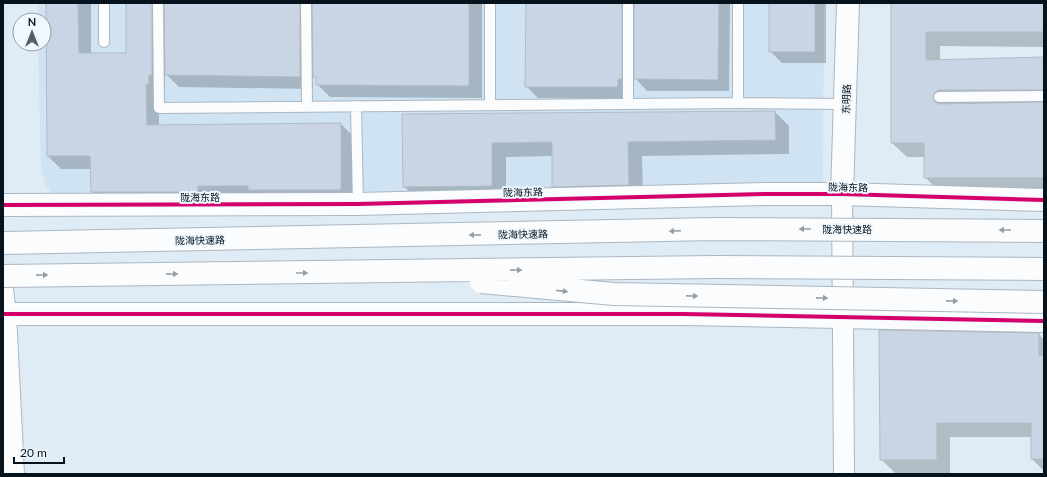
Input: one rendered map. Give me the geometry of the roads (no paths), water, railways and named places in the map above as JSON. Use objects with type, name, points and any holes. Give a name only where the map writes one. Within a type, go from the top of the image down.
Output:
[{"type":"main road","name":"东明路","points":[[842,194],[848,3]]},
{"type":"main road","name":"陇海东路","points":[[3,205],[358,204],[842,194],[1044,200]]},
{"type":"main road","name":"陇海快速路","points":[[3,243],[723,229],[1044,231]]},
{"type":"main road","points":[[3,276],[715,267],[1044,269]]},
{"type":"main road","points":[[384,272],[574,292],[614,294],[1044,302]]},
{"type":"main road","points":[[5,314],[684,314],[1044,321]]},
{"type":"street","points":[[842,194],[844,474]]},
{"type":"street","points":[[3,289],[14,474]]},
{"type":"lane","points":[[104,3],[104,42]]},
{"type":"lane","points":[[158,3],[159,108],[738,103],[846,104]]},
{"type":"lane","points":[[306,3],[307,107]]},
{"type":"lane","points":[[490,3],[490,105]]},
{"type":"lane","points":[[628,3],[628,104]]},
{"type":"lane","points":[[738,3],[738,103]]},
{"type":"lane","points":[[939,97],[1044,96]]},
{"type":"lane","points":[[356,106],[358,204]]}]
